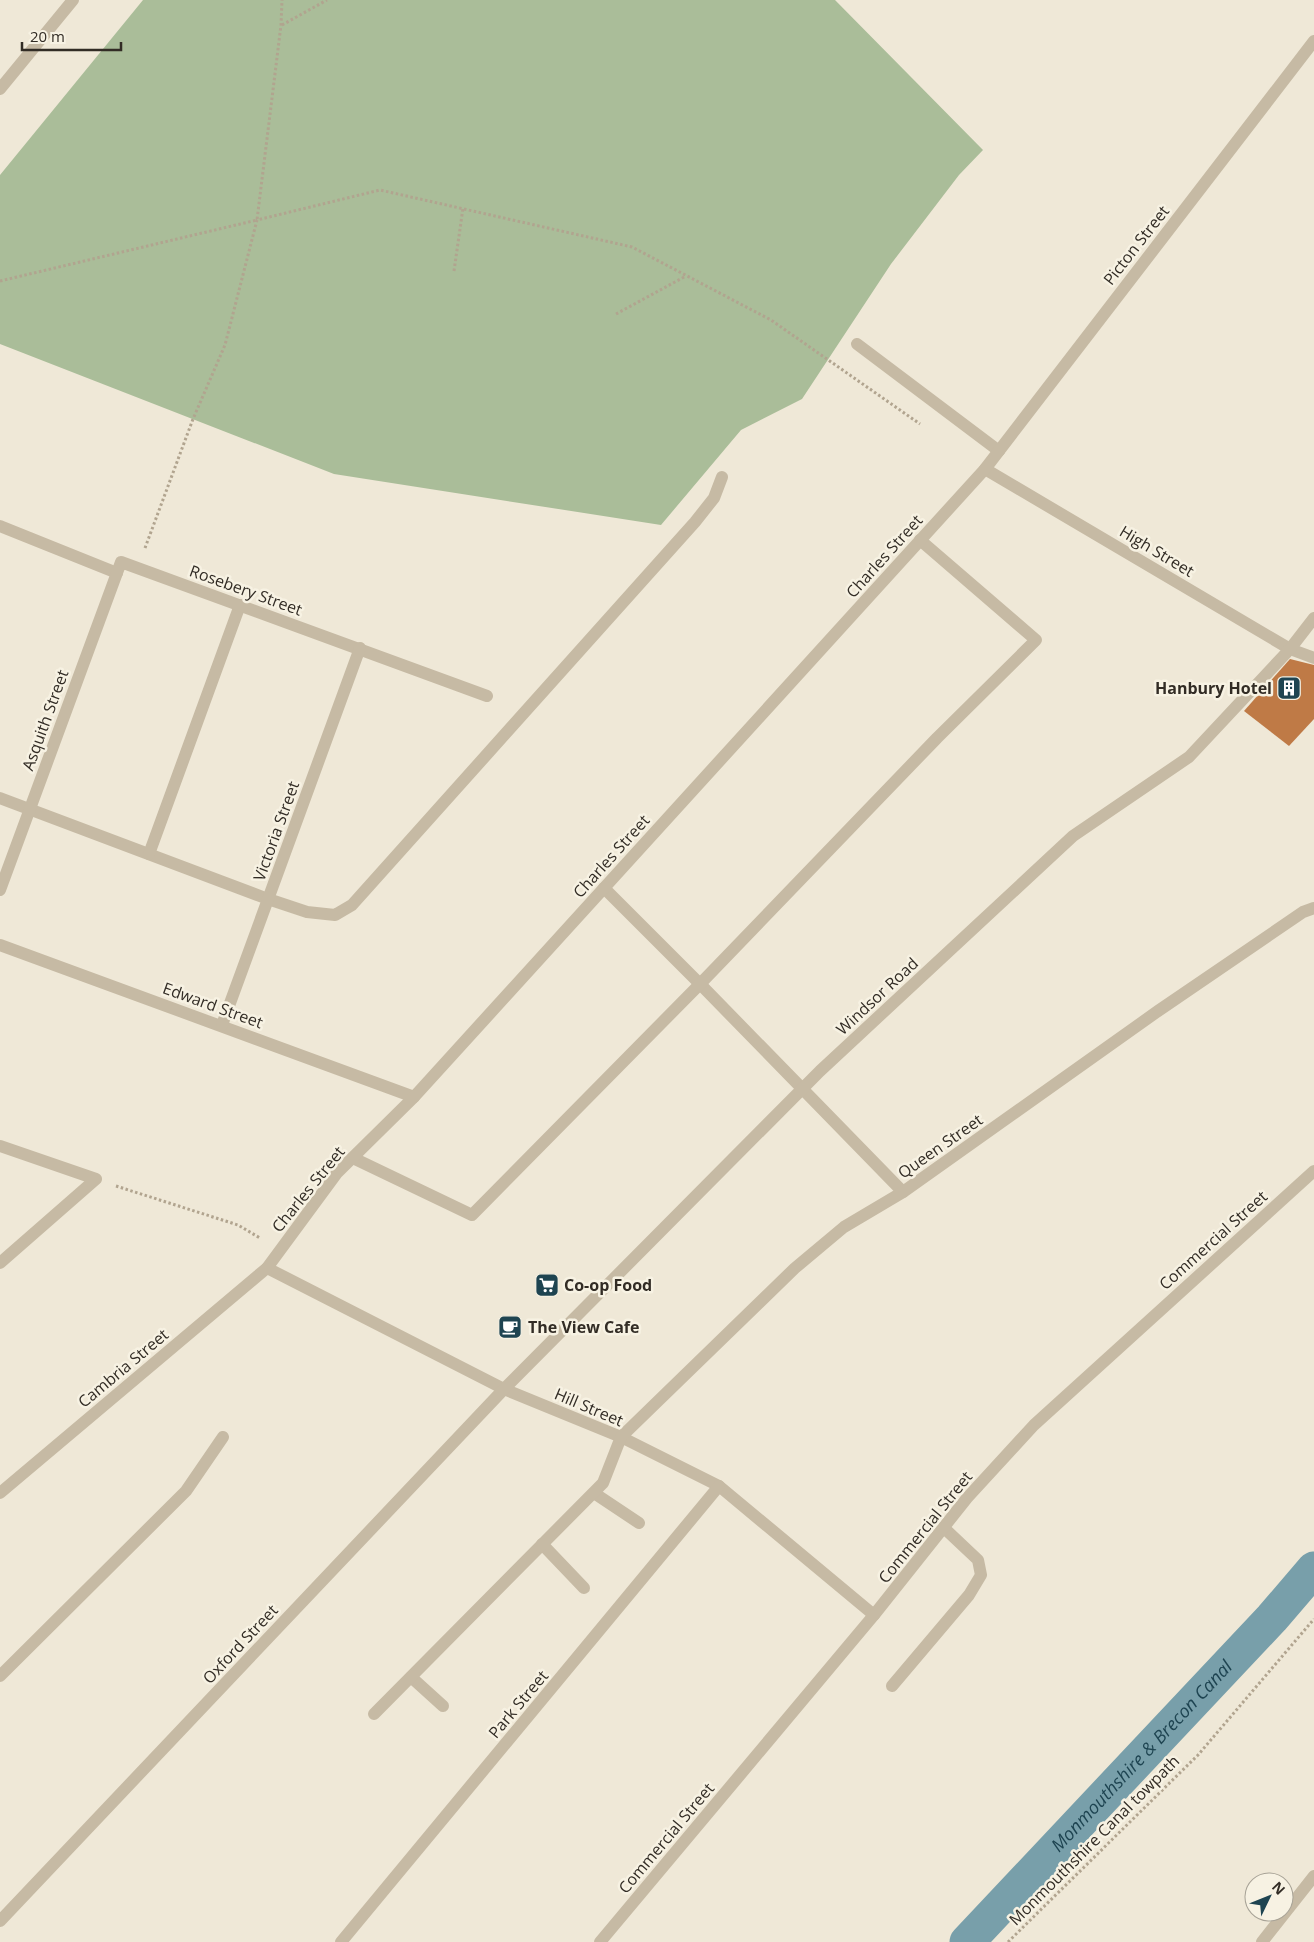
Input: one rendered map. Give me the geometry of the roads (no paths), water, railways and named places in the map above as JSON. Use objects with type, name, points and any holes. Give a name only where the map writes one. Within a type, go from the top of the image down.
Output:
[{"type":"street","points":[[0,89],[73,0]]},
{"type":"street","name":"Picton Street","points":[[985,469],[1314,41]]},
{"type":"street","points":[[857,344],[999,450]]},
{"type":"street","name":"Charles Street","points":[[267,1268],[337,1173],[414,1097],[985,469]]},
{"type":"street","name":"High Street","points":[[985,469],[1290,649],[1314,658]]},
{"type":"street","points":[[0,798],[268,899],[307,912],[335,915],[352,905],[695,522],[714,498],[722,477]]},
{"type":"street","name":"Rosebery Street","points":[[0,526],[119,567],[240,605],[488,696]]},
{"type":"street","points":[[353,1158],[472,1215],[700,984],[937,738],[1036,640],[920,540]]},
{"type":"street","name":"Asquith Street","points":[[0,890],[119,567]]},
{"type":"street","points":[[149,854],[240,605]]},
{"type":"street","name":"Windsor Road","points":[[504,1389],[802,1089],[1073,836],[1189,757],[1290,649],[1314,618]]},
{"type":"street","name":"Victoria Street","points":[[222,1026],[360,648]]},
{"type":"street","points":[[604,888],[903,1192]]},
{"type":"street","name":"Queen Street","points":[[621,1438],[795,1268],[844,1227],[903,1192],[1158,1011],[1309,910]]},
{"type":"street","name":"Edward Street","points":[[0,945],[414,1097]]},
{"type":"street","points":[[0,1146],[96,1179],[0,1263]]},
{"type":"street","name":"Commercial Street","points":[[600,1942],[874,1615],[967,1498],[1034,1425],[1314,1171]]},
{"type":"street","name":"Hill Street","points":[[267,1268],[504,1389],[621,1438],[719,1486],[874,1615]]},
{"type":"street","name":"Cambria Street","points":[[0,1494],[267,1268]]},
{"type":"street","name":"Oxford Street","points":[[0,1921],[504,1389]]},
{"type":"street","points":[[0,1676],[186,1491],[223,1437]]},
{"type":"street","points":[[374,1714],[603,1483],[621,1438]]},
{"type":"street","name":"Park Street","points":[[341,1942],[719,1486]]},
{"type":"street","points":[[594,1493],[638,1523]]},
{"type":"street","points":[[892,1686],[969,1595],[981,1575],[978,1560],[944,1528]]},
{"type":"street","points":[[542,1544],[584,1588]]},
{"type":"street","points":[[411,1677],[443,1706]]},
{"type":"street","points":[[1262,1942],[1314,1876]]},
{"type":"waterway","name":"Monmouthshire & Brecon Canal","points":[[967,1942],[1272,1618],[1314,1569]]},
{"type":"place","name":"Hanbury Hotel","points":[[1289,688]]},
{"type":"place","name":"Co-op Food","points":[[547,1285]]},
{"type":"place","name":"The View Cafe","points":[[510,1327]]}]
